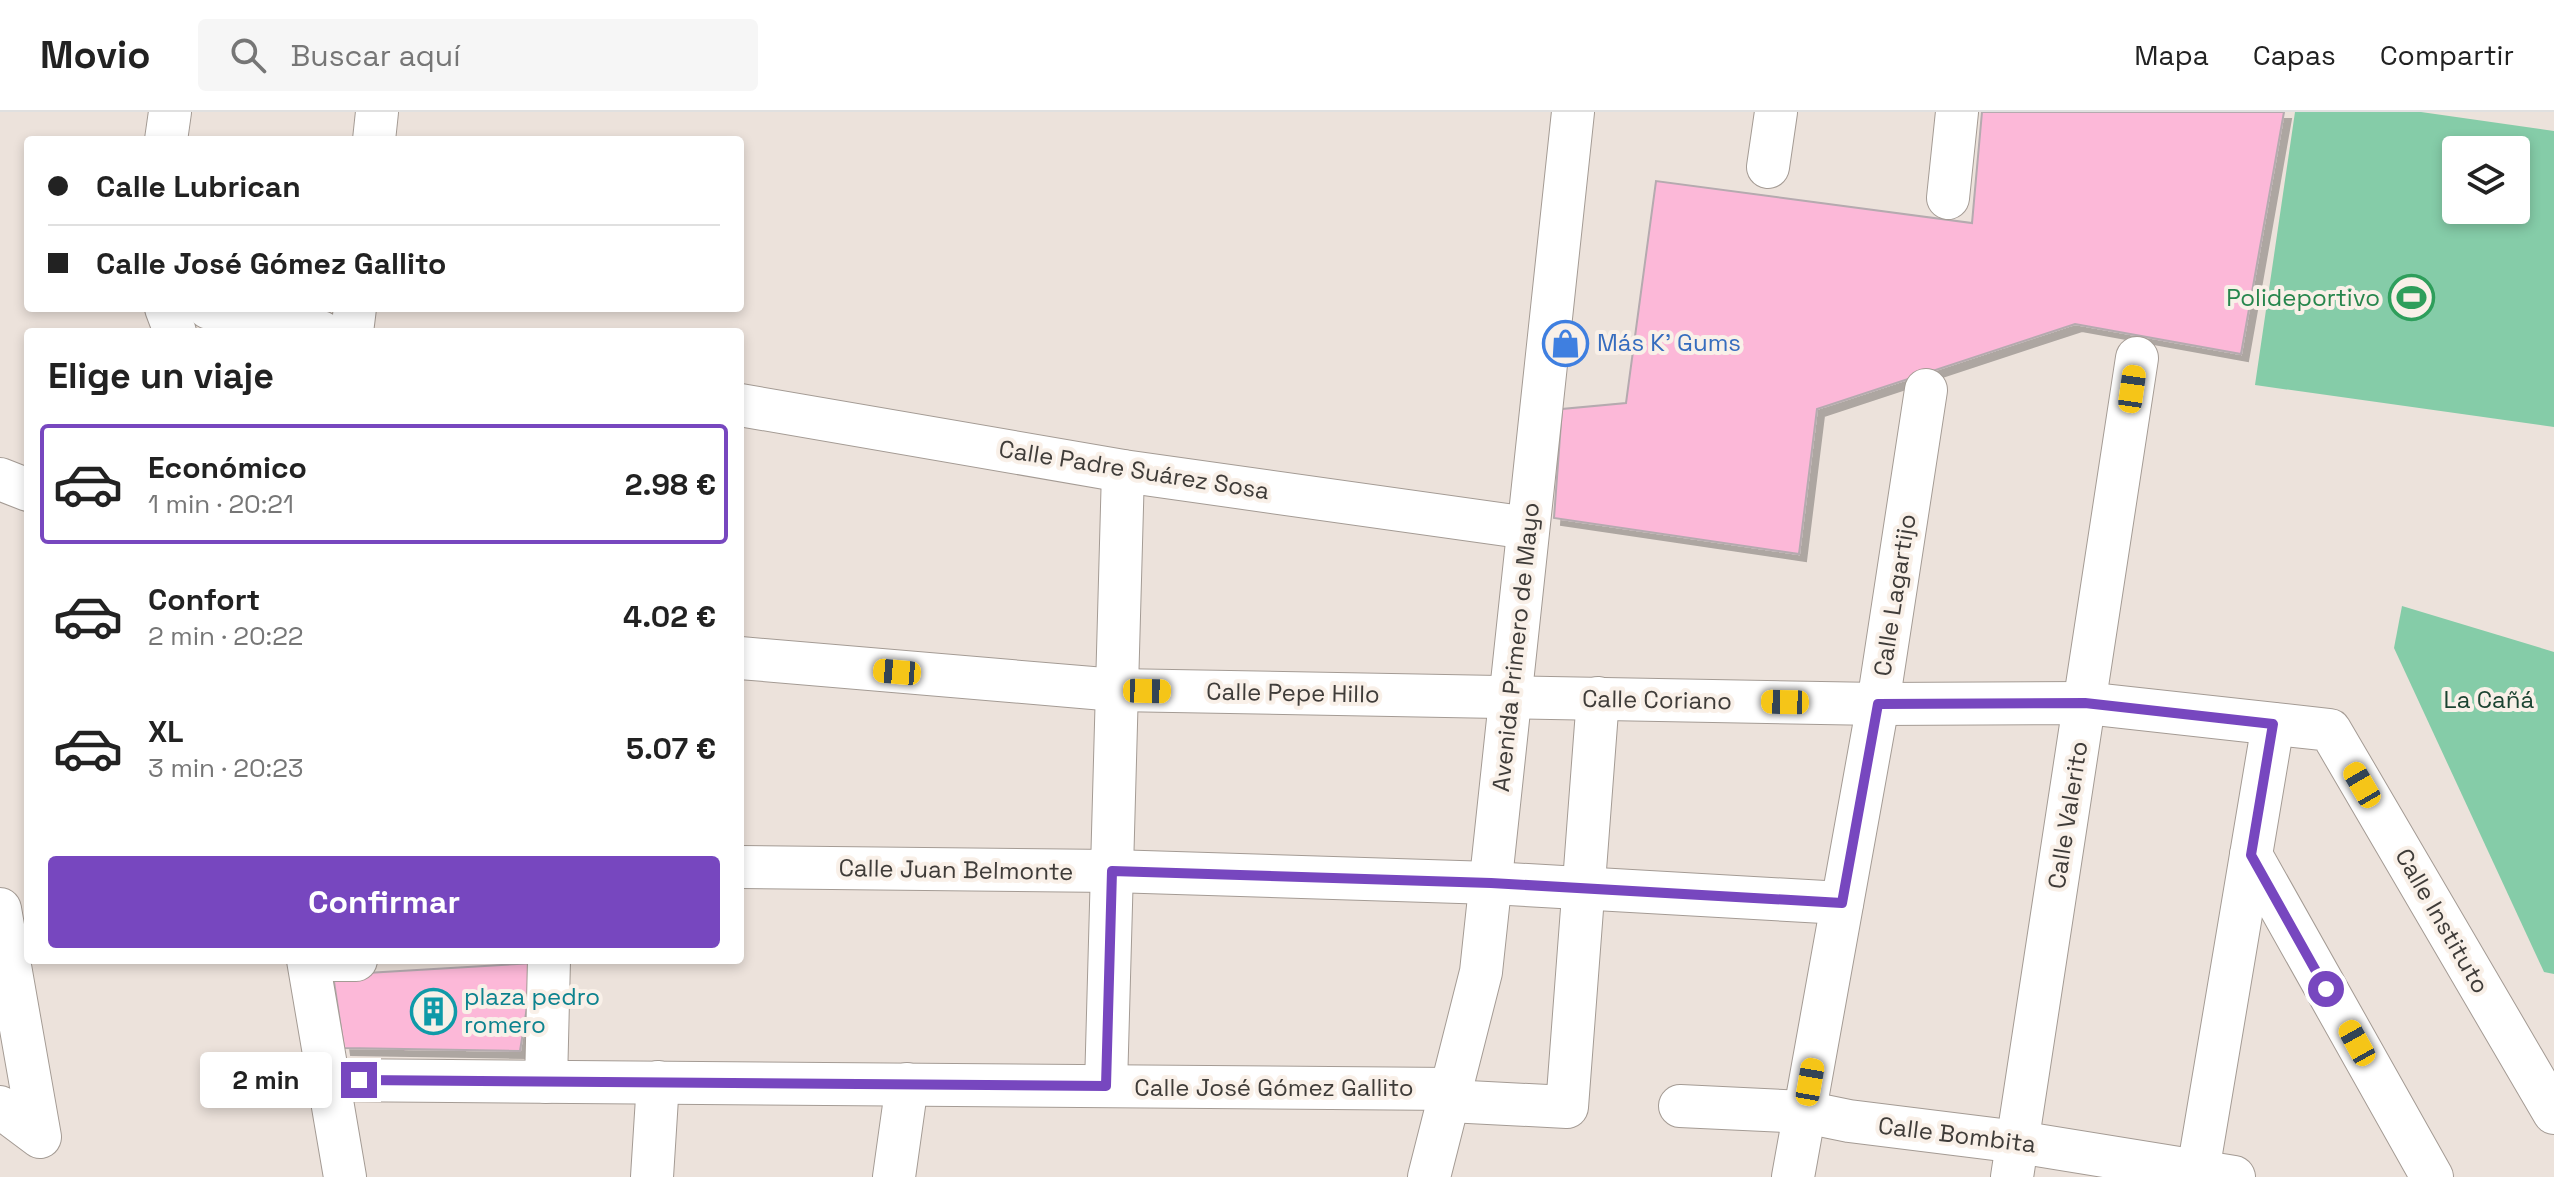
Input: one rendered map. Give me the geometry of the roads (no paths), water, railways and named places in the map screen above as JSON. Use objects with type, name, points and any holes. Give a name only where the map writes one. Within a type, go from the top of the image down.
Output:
[{"type":"street","points":[[167,136],[170,112]]},
{"type":"street","points":[[374,136],[377,112]]},
{"type":"street","name":"Avenida Primero de Mayo","points":[[1429,1177],[1481,972],[1573,112]]},
{"type":"street","points":[[1768,167],[1776,112]]},
{"type":"street","points":[[1948,198],[1957,112]]},
{"type":"street","points":[[228,312],[302,328]]},
{"type":"street","name":"Calle Valerito","points":[[2015,1160],[2137,358]]},
{"type":"street","name":"Calle Lagartijo","points":[[1793,1177],[1878,704],[1926,390]]},
{"type":"street","name":"Calle Padre Suárez Sosa","points":[[744,406],[1123,471],[1528,528]]},
{"type":"street","points":[[1106,1086],[1123,471]]},
{"type":"street","points":[[0,479],[24,488]]},
{"type":"street","name":"Calle Pepe Hillo","points":[[744,658],[1116,690],[1510,697]]},
{"type":"street","name":"Calle Coriano","points":[[1510,697],[1878,704],[2085,703],[2330,730]]},
{"type":"street","points":[[1582,889],[1598,698]]},
{"type":"street","points":[[2210,1175],[2251,855],[2273,724]]},
{"type":"street","name":"Calle Instituto","points":[[2330,730],[2554,1113]]},
{"type":"street","points":[[2251,855],[2432,1177]]},
{"type":"street","name":"Calle Juan Belmonte","points":[[744,867],[1112,871],[1491,883],[1842,903]]},
{"type":"street","name":"Calle José Gómez Gallito","points":[[328,1080],[1106,1086],[1450,1095],[1567,1107],[1582,889]]},
{"type":"street","points":[[0,909],[40,1137],[0,1107]]},
{"type":"street","points":[[309,964],[345,1177]]},
{"type":"street","points":[[546,1082],[549,964]]},
{"type":"street","points":[[652,1177],[658,1082]]},
{"type":"street","points":[[894,1177],[907,1084]]},
{"type":"street","name":"Calle Bombita","points":[[1680,1106],[1805,1112],[2015,1160],[2210,1175]]},
{"type":"place","name":"Polideportivo","points":[[2411,298]]},
{"type":"place","name":"Más K' Gums","points":[[1566,343]]},
{"type":"place","name":"plaza pedro romero","points":[[433,1011]]},
{"type":"park label","name":"La Cañá","points":[[2489,700]]}]
